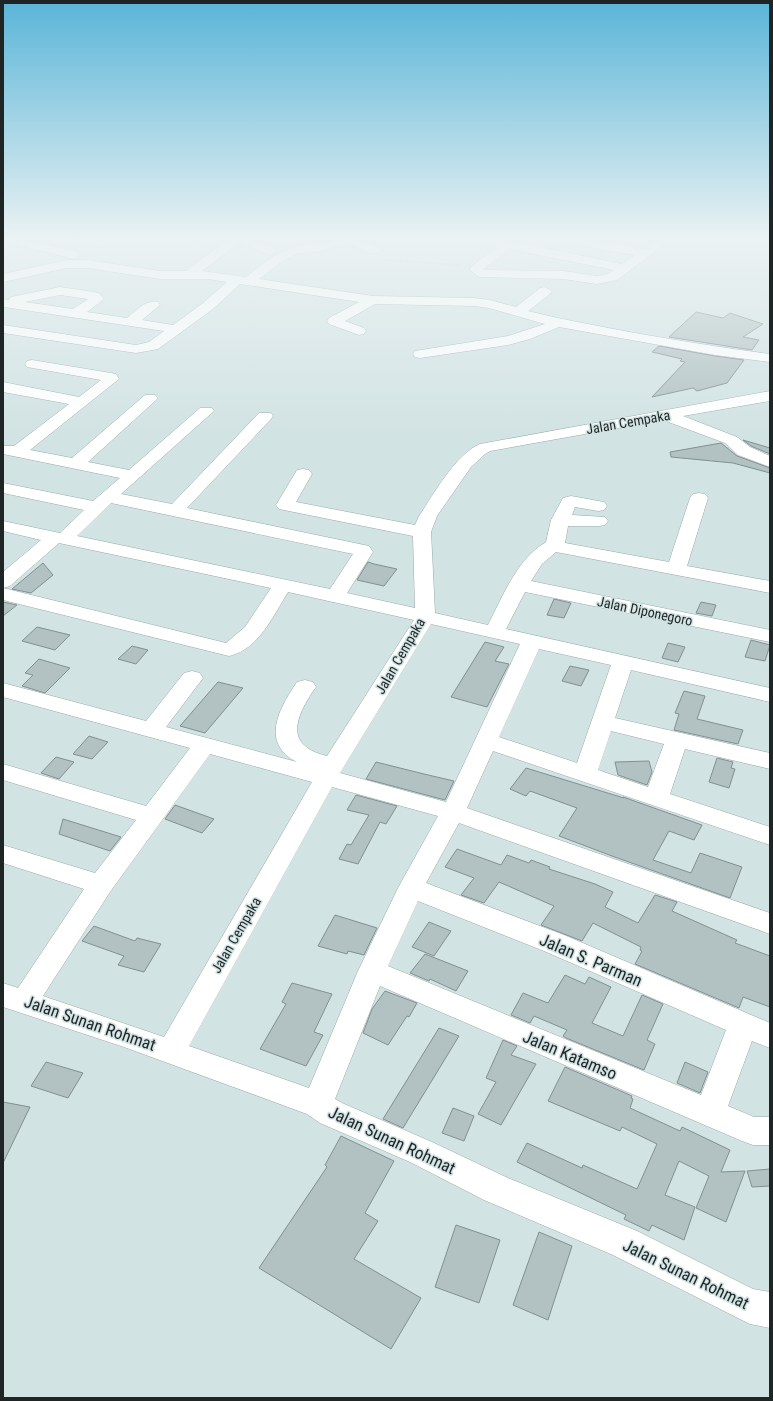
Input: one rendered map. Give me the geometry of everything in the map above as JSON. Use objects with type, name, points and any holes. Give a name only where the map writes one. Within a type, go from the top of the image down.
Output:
[{"type":"street","points":[[75,314],[92,302]]},
{"type":"street","points":[[3,329],[136,349],[153,346],[175,328],[213,302]]},
{"type":"street","points":[[359,331],[334,320],[368,302]]},
{"type":"street","points":[[476,302],[519,311],[557,322],[715,352],[770,358]]},
{"type":"street","points":[[519,311],[530,302]]},
{"type":"street","points":[[4,303],[175,328]]},
{"type":"street","points":[[130,322],[153,305]]},
{"type":"street","points":[[420,354],[469,347],[535,332],[557,322]]},
{"type":"street","points":[[535,332],[560,338]]},
{"type":"street","points":[[3,383],[27,368],[112,378],[10,451]]},
{"type":"street","points":[[3,387],[80,402]]},
{"type":"street","name":"Jalan Cempaka","points":[[171,1051],[329,772],[425,618],[422,532],[428,516],[469,458],[479,450],[524,439],[770,396]]},
{"type":"street","points":[[75,464],[150,398]]},
{"type":"street","points":[[3,582],[60,538],[206,411]]},
{"type":"street","points":[[665,415],[731,440],[744,451],[770,462]]},
{"type":"street","points":[[175,510],[265,416]]},
{"type":"street","points":[[10,451],[133,476]]},
{"type":"street","points":[[303,474],[285,505],[422,532]]},
{"type":"street","points":[[3,488],[102,502],[175,510],[362,550],[364,552],[335,596]]},
{"type":"street","points":[[676,570],[699,498]]},
{"type":"street","points":[[555,546],[560,520],[599,514]]},
{"type":"street","points":[[3,526],[335,596],[425,618],[770,695]]},
{"type":"street","points":[[494,633],[530,567],[547,549],[555,546],[770,588]]},
{"type":"street","name":"Jalan Diponegoro","points":[[520,585],[770,636]]},
{"type":"street","points":[[3,594],[229,650],[239,646],[247,638],[282,586]]},
{"type":"street","points":[[318,1104],[372,971],[412,888],[453,812],[532,641]]},
{"type":"street","points":[[585,774],[623,662]]},
{"type":"street","points":[[151,730],[192,678]]},
{"type":"street","points":[[306,687],[290,712],[287,732],[296,751],[329,772]]},
{"type":"street","points":[[3,690],[205,744],[329,772],[453,812],[770,924]]},
{"type":"street","points":[[603,722],[770,761]]},
{"type":"street","points":[[656,798],[677,739]]},
{"type":"street","points":[[486,741],[770,836]]},
{"type":"street","points":[[14,998],[100,886],[205,744]]},
{"type":"street","points":[[3,772],[152,816]]},
{"type":"street","points":[[3,854],[100,886]]},
{"type":"street","name":"Jalan S. Parman","points":[[412,888],[554,944],[770,1036]]},
{"type":"street","name":"Jalan Katamso","points":[[372,971],[753,1131],[770,1131]]},
{"type":"street","name":"Jalan Sunan Rohmat","points":[[14,998],[171,1051],[200,1063],[318,1104],[331,1113],[421,1152],[496,1189],[625,1243],[750,1306],[770,1310]]},
{"type":"street","points":[[710,1113],[743,1025]]},
{"type":"building","points":[[696,312],[723,318],[730,313],[763,324],[743,337],[759,340],[752,350],[669,337]]},
{"type":"building","points":[[659,346],[744,360],[727,383],[697,391],[693,388],[652,397],[685,362],[680,361],[682,359],[652,352]]},
{"type":"building","points":[[743,440],[770,448],[770,454],[751,446]]},
{"type":"building","points":[[721,443],[737,456],[770,468],[770,473],[733,463],[671,457],[670,452]]},
{"type":"building","points":[[368,562],[397,569],[384,586],[357,580]]},
{"type":"building","points":[[43,563],[53,575],[31,593],[12,589]]},
{"type":"building","points":[[554,599],[571,603],[564,618],[547,615]]},
{"type":"building","points":[[3,602],[17,605],[3,616]]},
{"type":"building","points":[[701,602],[716,605],[712,616],[696,613]]},
{"type":"building","points":[[37,627],[70,635],[55,650],[22,641]]},
{"type":"building","points":[[751,640],[770,645],[765,661],[745,657]]},
{"type":"building","points":[[485,642],[504,647],[495,661],[509,664],[487,707],[451,697]]},
{"type":"building","points":[[668,643],[685,647],[678,662],[662,658]]},
{"type":"building","points":[[132,646],[148,650],[136,664],[118,659]]},
{"type":"building","points":[[39,659],[70,668],[45,693],[22,686],[33,675],[25,673]]},
{"type":"building","points":[[570,666],[589,670],[581,686],[562,681]]},
{"type":"building","points":[[218,682],[243,688],[205,733],[180,726]]},
{"type":"building","points":[[684,691],[705,696],[697,719],[743,730],[738,744],[674,730],[679,714],[675,713]]},
{"type":"building","points":[[89,736],[108,742],[92,759],[73,754]]},
{"type":"building","points":[[56,757],[74,762],[59,779],[41,773]]},
{"type":"building","points":[[717,758],[733,762],[731,768],[735,769],[729,788],[709,782]]},
{"type":"building","points":[[649,761],[652,772],[647,785],[618,775],[615,762]]},
{"type":"building","points":[[376,762],[454,781],[445,800],[366,779]]},
{"type":"building","points":[[526,768],[624,798],[623,797],[702,825],[694,840],[669,831],[653,860],[691,873],[700,853],[742,867],[730,898],[559,836],[577,808],[530,791],[526,796],[510,789]]},
{"type":"building","points":[[356,795],[397,806],[386,824],[380,822],[358,864],[339,859],[347,844],[351,845],[369,815],[347,810]]},
{"type":"building","points":[[175,805],[214,819],[202,833],[165,819]]},
{"type":"building","points":[[63,819],[121,837],[110,851],[59,834]]},
{"type":"building","points":[[457,849],[501,865],[507,855],[529,863],[531,860],[550,867],[549,869],[595,884],[613,892],[605,907],[638,923],[655,895],[677,902],[672,911],[737,940],[735,943],[770,956],[770,1007],[743,997],[739,1008],[635,964],[642,951],[640,950],[641,947],[593,923],[582,941],[541,925],[554,906],[499,882],[484,903],[461,895],[474,878],[445,867]]},
{"type":"building","points":[[335,915],[377,928],[364,955],[348,951],[347,954],[318,946]]},
{"type":"building","points":[[429,922],[451,931],[434,956],[412,947]]},
{"type":"building","points":[[94,926],[135,941],[137,938],[161,944],[144,972],[118,965],[124,956],[82,941]]},
{"type":"building","points":[[425,954],[468,971],[456,991],[430,979],[429,981],[410,973]]},
{"type":"building","points":[[565,975],[585,984],[589,977],[611,987],[592,1023],[623,1036],[642,995],[663,1004],[647,1040],[655,1044],[644,1070],[566,1038],[563,1036],[567,1030],[534,1016],[530,1023],[511,1015],[523,993],[548,1003]]},
{"type":"building","points":[[292,983],[332,994],[314,1032],[323,1035],[306,1066],[260,1049],[286,1004],[282,1002]]},
{"type":"building","points":[[385,991],[417,1003],[409,1017],[407,1016],[388,1045],[363,1033],[372,1009]]},
{"type":"building","points":[[439,1028],[459,1036],[403,1128],[383,1119]]},
{"type":"building","points":[[503,1040],[517,1046],[511,1055],[536,1064],[501,1125],[478,1114],[496,1082],[486,1078]]},
{"type":"building","points":[[46,1062],[83,1073],[68,1098],[31,1086]]},
{"type":"building","points":[[685,1062],[708,1072],[700,1093],[677,1083]]},
{"type":"building","points":[[565,1067],[632,1096],[631,1098],[633,1099],[630,1108],[680,1131],[682,1127],[730,1150],[721,1172],[745,1171],[726,1222],[696,1208],[709,1176],[679,1161],[665,1195],[695,1207],[684,1240],[652,1225],[649,1231],[624,1219],[626,1215],[517,1162],[527,1143],[582,1168],[583,1165],[637,1189],[657,1144],[622,1127],[620,1131],[548,1101]]},
{"type":"building","points":[[3,1102],[30,1107],[3,1163]]},
{"type":"building","points":[[453,1108],[474,1116],[464,1141],[442,1133]]},
{"type":"building","points":[[341,1136],[394,1161],[365,1213],[378,1221],[354,1259],[421,1298],[391,1349],[259,1268],[327,1167],[325,1165]]},
{"type":"building","points":[[770,1169],[770,1186],[752,1187],[747,1171]]},
{"type":"building","points":[[456,1225],[500,1240],[479,1303],[435,1287]]},
{"type":"building","points":[[539,1232],[572,1246],[548,1320],[513,1305]]}]
